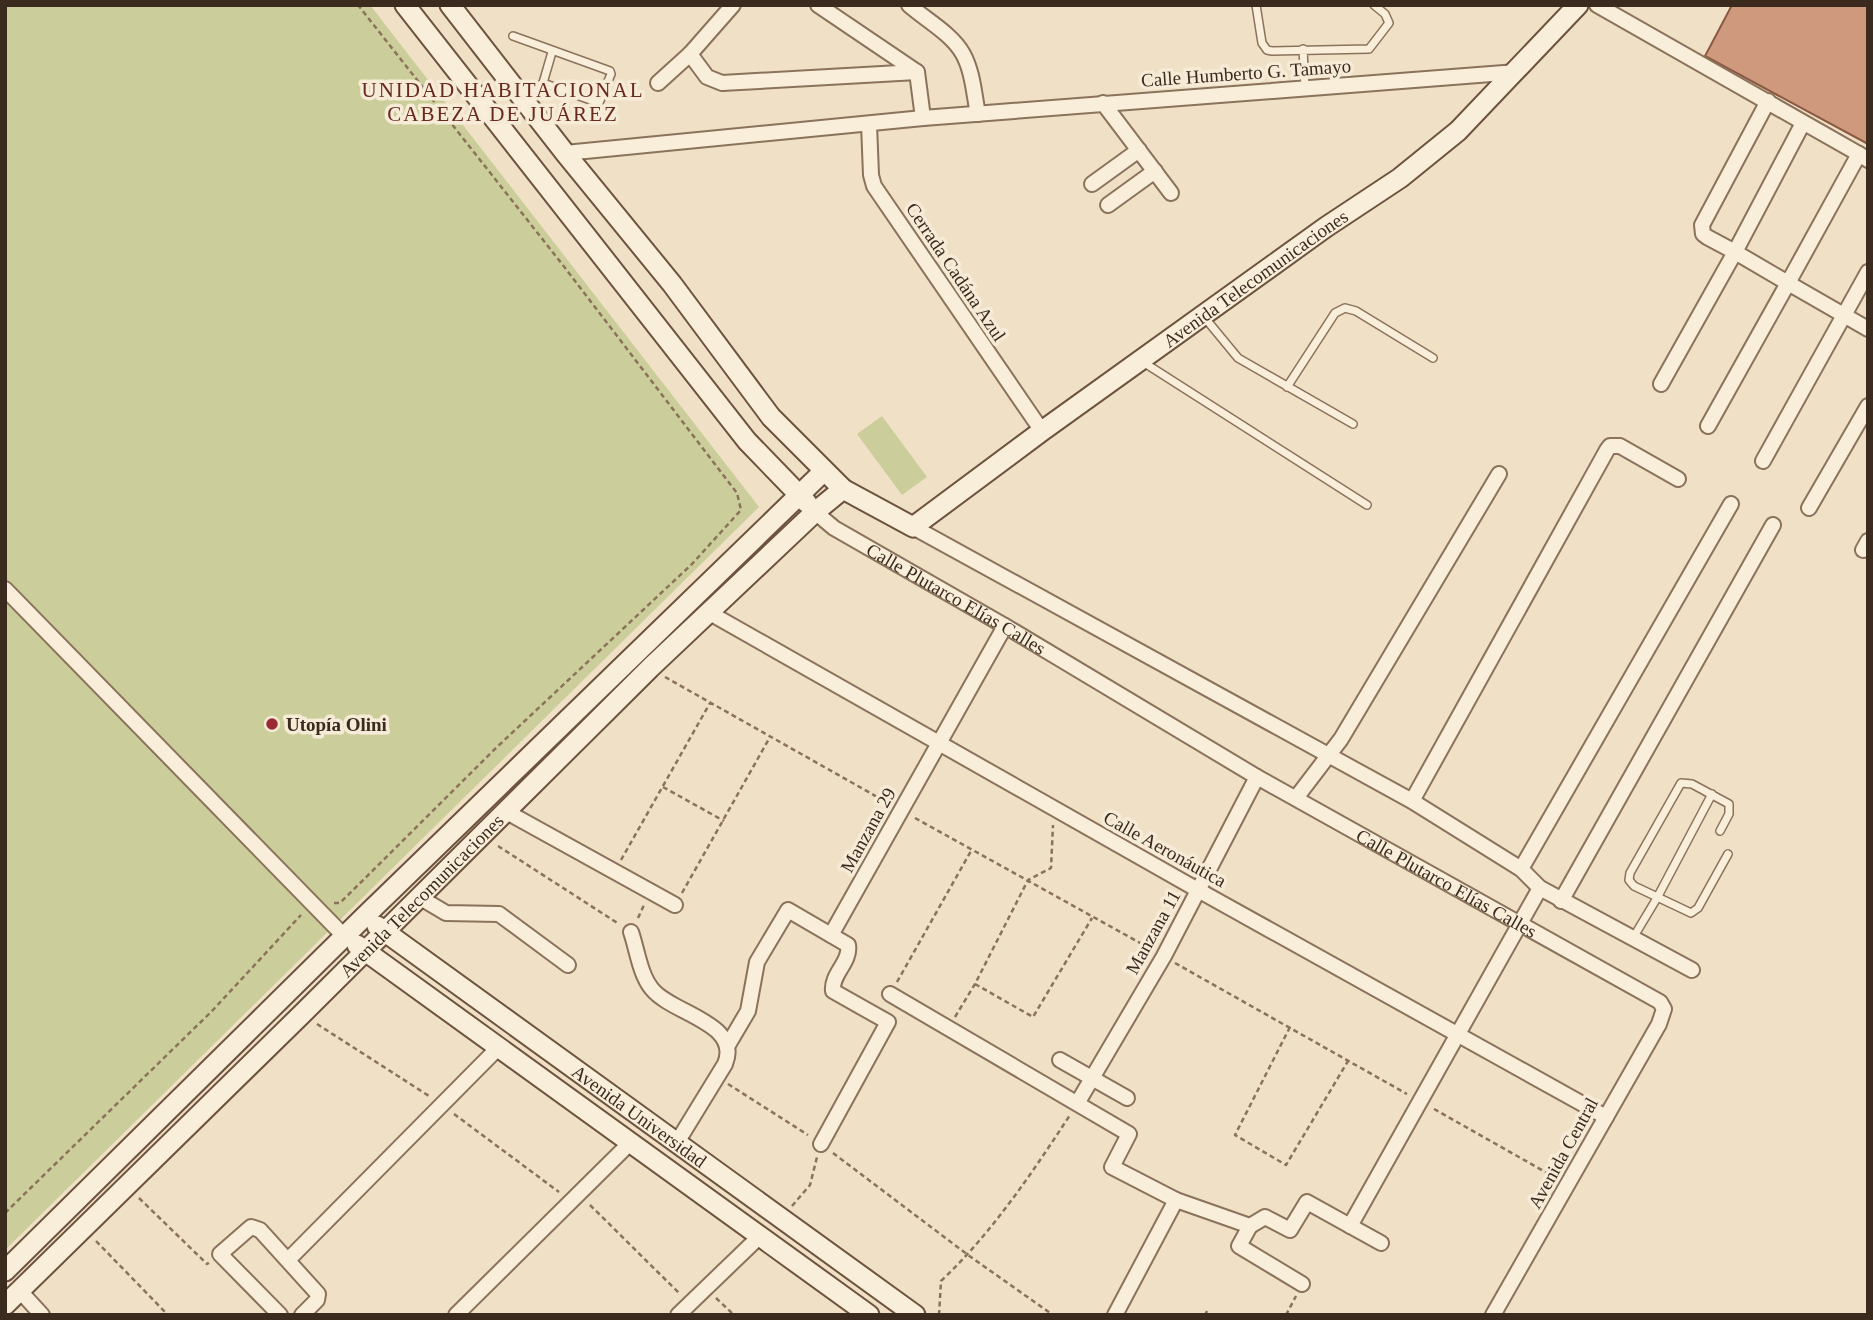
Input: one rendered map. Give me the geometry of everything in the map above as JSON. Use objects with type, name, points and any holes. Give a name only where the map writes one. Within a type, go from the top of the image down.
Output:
[{"type":"street","name":"Calle Plutarco Elías Calles","points":[[405,5],[747,441],[814,512],[834,528],[1005,626],[1257,777],[1520,926],[1652,997],[1660,1002],[1664,1009]]},
{"type":"street","name":"Calle Plutarco Elías Calles","points":[[450,5],[672,285],[771,417],[843,489],[1412,801],[1521,869],[1540,888],[1561,901],[1692,970]]},
{"type":"street","points":[[658,83],[690,54],[733,5]]},
{"type":"street","points":[[818,5],[918,72],[923,118]]},
{"type":"street","points":[[909,5],[952,41],[962,53],[978,114]]},
{"type":"street","name":"Avenida Telecomunicaciones","points":[[913,527],[1042,431],[1400,178],[1458,131],[1578,5]]},
{"type":"street","points":[[1597,5],[1863,157],[1707,426]]},
{"type":"street","points":[[690,54],[707,77],[722,83],[918,72]]},
{"type":"street","name":"Calle Humberto G. Tamayo","points":[[565,153],[923,118],[1517,72]]},
{"type":"street","points":[[1768,102],[1702,225],[1703,234],[1868,328]]},
{"type":"street","points":[[1104,103],[1171,193]]},
{"type":"street","points":[[1661,384],[1803,123]]},
{"type":"street","name":"Cerrada Cadána Azul","points":[[869,124],[874,186],[1042,431]]},
{"type":"street","points":[[1092,184],[1139,150]]},
{"type":"street","points":[[1108,205],[1155,171]]},
{"type":"street","points":[[1763,461],[1868,272]]},
{"type":"street","points":[[1809,508],[1868,406]]},
{"type":"street","points":[[1412,801],[1606,450],[1610,446],[1620,446],[1678,480]]},
{"type":"street","name":"Avenida Telecomunicaciones","points":[[5,1271],[365,916],[824,471]]},
{"type":"street","points":[[1296,799],[1341,739],[1499,474]]},
{"type":"street","name":"Avenida Telecomunicaciones","points":[[5,1306],[650,668],[814,512],[843,489]]},
{"type":"street","points":[[1521,869],[1731,504]]},
{"type":"street","points":[[1561,901],[1773,525]]},
{"type":"street","points":[[5,589],[345,937]]},
{"type":"street","name":"Calle Aeronáutica","points":[[708,612],[1198,890],[1606,1116]]},
{"type":"street","name":"Manzana 29","points":[[831,935],[1005,626]]},
{"type":"street","name":"Manzana 11","points":[[1078,1102],[1164,956],[1257,777]]},
{"type":"street","points":[[505,811],[675,905]]},
{"type":"street","points":[[1350,1226],[1540,888]]},
{"type":"street","points":[[419,897],[446,913],[499,915],[568,965]]},
{"type":"street","points":[[728,1045],[748,1011],[757,962],[788,911],[844,942],[849,950],[833,982],[833,991],[888,1022],[821,1144]]},
{"type":"street","name":"Avenida Universidad","points":[[365,916],[913,1314]]},
{"type":"street","points":[[631,932],[649,986],[659,998],[715,1029],[724,1036],[728,1045],[729,1054],[676,1144]]},
{"type":"street","name":"Avenida Universidad","points":[[345,937],[869,1315]]},
{"type":"street","points":[[890,994],[1129,1134],[1112,1167],[1177,1200],[1250,1226]]},
{"type":"street","name":"Avenida Central","points":[[1493,1315],[1659,1024],[1664,1009]]},
{"type":"street","points":[[288,1260],[499,1047]]},
{"type":"street","points":[[1060,1060],[1127,1098]]},
{"type":"street","points":[[456,1315],[630,1143]]},
{"type":"street","points":[[1115,1315],[1177,1200]]},
{"type":"street","points":[[1302,1284],[1239,1246],[1250,1226],[1265,1217],[1290,1230],[1307,1202],[1381,1244]]},
{"type":"street","points":[[280,1315],[220,1254],[248,1228],[254,1227],[318,1294],[317,1300],[302,1315]]},
{"type":"street","points":[[678,1315],[758,1237]]},
{"type":"street","points":[[20,1291],[42,1315]]},
{"type":"lane","points":[[1256,5],[1264,47],[1272,51],[1369,49],[1389,23],[1385,14],[1374,5]]},
{"type":"lane","points":[[513,36],[610,71],[611,74],[599,103],[543,83]]},
{"type":"lane","points":[[1303,49],[1305,88]]},
{"type":"lane","points":[[523,99],[543,83],[552,52]]},
{"type":"lane","points":[[1287,387],[1335,313],[1345,309],[1356,311],[1433,358]]},
{"type":"lane","points":[[1203,316],[1238,358],[1353,424]]},
{"type":"lane","points":[[1141,361],[1367,505]]},
{"type":"lane","points":[[1720,831],[1730,809],[1725,801],[1688,782],[1679,786],[1630,873],[1629,880],[1657,898],[1686,912],[1695,912],[1728,854]]},
{"type":"lane","points":[[1633,938],[1712,794]]},
{"type":"path","points":[[5,1213],[212,1011],[311,904],[340,903],[497,747],[692,564],[741,510],[737,493],[359,5]]},
{"type":"path","points":[[650,668],[1569,1184]]},
{"type":"path","points":[[615,873],[710,703]]},
{"type":"path","points":[[675,905],[771,736]]},
{"type":"path","points":[[662,786],[724,821]]},
{"type":"path","points":[[948,1029],[975,985],[1028,880],[1051,868],[1054,808]]},
{"type":"path","points":[[480,835],[631,932],[650,891]]},
{"type":"path","points":[[890,994],[972,850]]},
{"type":"path","points":[[975,985],[1033,1017],[1091,918]]},
{"type":"path","points":[[302,1014],[442,1105],[572,1201],[582,1197],[690,1304]]},
{"type":"path","points":[[1290,1027],[1235,1135],[1286,1165],[1349,1061]]},
{"type":"path","points":[[717,1076],[821,1144],[968,1255],[1053,1315]]},
{"type":"path","points":[[939,1315],[941,1281],[968,1255],[1039,1163],[1078,1102]]},
{"type":"path","points":[[782,1219],[810,1185],[821,1144]]},
{"type":"path","points":[[127,1186],[207,1264],[220,1254]]},
{"type":"path","points":[[108,1254],[168,1315]]},
{"type":"path","points":[[1286,1315],[1302,1284]]},
{"type":"path","points":[[706,1288],[734,1315]]},
{"type":"green space","name":"Utopía Olini","points":[[5,5],[370,5],[759,507],[5,1250]]},
{"type":"green space","points":[[882,416],[927,477],[902,495],[857,434]]},
{"type":"building","points":[[1732,5],[1868,5],[1868,144],[1705,56]]},
{"type":"place","name":"Utopía Olini","points":[[272,724]]},
{"type":"district","name":"UNIDAD HABITACIONAL CABEZA DE JUÁREZ","points":[[503,102]]}]
